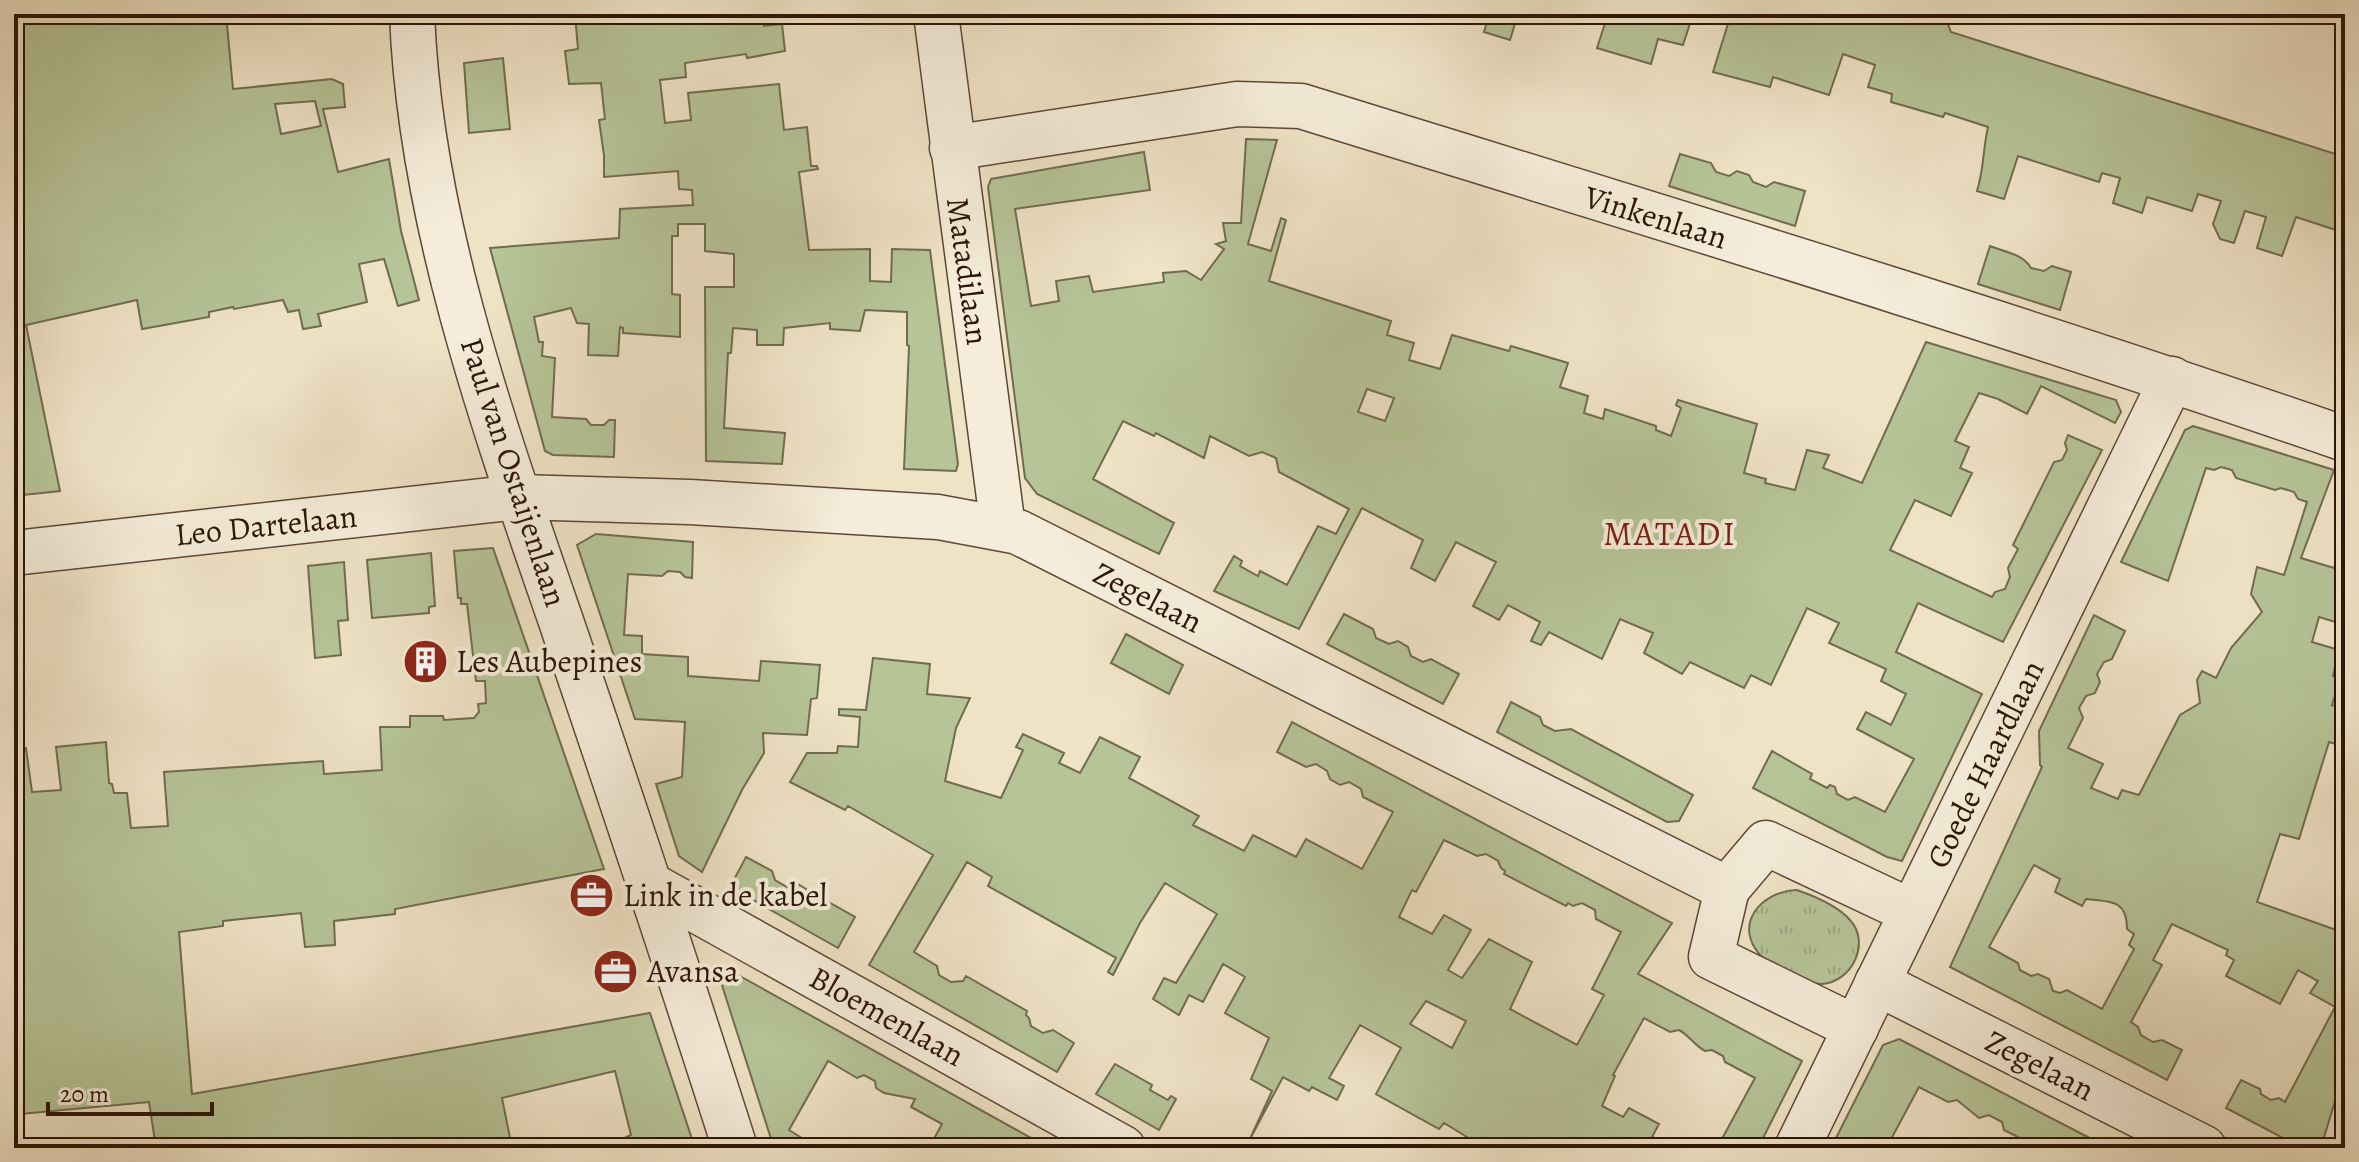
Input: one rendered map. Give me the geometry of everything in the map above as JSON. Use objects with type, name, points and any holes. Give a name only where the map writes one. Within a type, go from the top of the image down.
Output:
[{"type":"street","name":"Paul van Ostaijenlaan","points":[[412,14],[422,120],[441,237],[518,497],[651,885],[735,1148]]},
{"type":"street","name":"Matadilaan","points":[[936,14],[1003,528]]},
{"type":"street","name":"Vinkenlaan","points":[[952,148],[1237,104],[1301,106],[2172,379],[2345,439]]},
{"type":"street","name":"Goede Haardlaan","points":[[1797,1148],[2172,379]]},
{"type":"street","name":"Zegelaan","points":[[518,497],[690,502],[938,517],[1018,532],[1727,889]]},
{"type":"street","name":"Leo Dartelaan","points":[[14,553],[518,497]]},
{"type":"street","points":[[1856,1028],[1711,957],[1727,889],[1766,843],[1912,912]]},
{"type":"street","name":"Bloemenlaan","points":[[651,885],[1123,1148]]},
{"type":"street","name":"Zegelaan","points":[[1877,983],[2204,1148]]},
{"type":"green space","points":[[14,14],[226,14],[233,89],[332,79],[343,84],[345,107],[323,109],[338,172],[389,159],[401,231],[419,300],[398,306],[384,259],[359,264],[367,302],[318,314],[321,326],[303,329],[299,310],[288,312],[283,300],[233,307],[209,312],[209,317],[142,329],[137,300],[26,325],[60,491],[14,496],[14,302],[20,300],[14,275]],"holes":[[[315,101],[321,126],[281,134],[275,104]]]},
{"type":"green space","points":[[762,14],[764,26],[782,24],[785,51],[747,58],[746,54],[685,63],[686,77],[660,80],[665,123],[691,120],[688,93],[779,84],[784,130],[807,127],[811,166],[818,169],[799,172],[809,250],[870,249],[870,281],[891,282],[892,249],[930,250],[958,464],[956,471],[904,469],[909,346],[907,312],[865,310],[860,331],[830,329],[830,323],[784,328],[783,345],[757,345],[757,330],[733,328],[731,353],[728,353],[724,428],[785,433],[782,464],[706,461],[705,287],[734,287],[734,254],[705,251],[705,224],[678,224],[678,236],[672,236],[672,294],[680,295],[680,337],[623,333],[620,327],[618,356],[588,355],[589,324],[577,323],[571,308],[534,317],[539,342],[543,342],[542,356],[555,358],[552,417],[586,419],[591,425],[604,425],[609,420],[615,420],[614,457],[553,455],[545,451],[490,248],[619,238],[620,209],[693,205],[692,190],[679,189],[678,171],[604,177],[599,120],[605,119],[601,83],[569,84],[565,51],[578,49],[575,15]]},
{"type":"green space","points":[[1486,14],[1518,14],[1510,40],[1484,32],[1489,15]]},
{"type":"green space","points":[[1608,14],[1693,14],[1683,45],[1658,39],[1651,64],[1597,48]]},
{"type":"green space","points":[[1731,14],[1944,14],[1951,32],[2345,157],[2345,238],[2342,232],[2296,217],[2282,256],[2257,248],[2266,217],[2245,211],[2234,243],[2220,239],[2213,224],[2221,201],[2198,194],[2192,211],[2147,197],[2142,213],[2113,203],[2120,178],[2102,173],[2099,182],[2018,156],[2004,199],[1977,191],[1988,127],[1945,113],[1943,117],[1891,102],[1892,94],[1868,87],[1875,65],[1843,54],[1829,95],[1773,77],[1770,87],[1713,72]]},
{"type":"green space","points":[[503,58],[510,129],[469,133],[464,63]]},
{"type":"green space","points":[[1246,139],[1277,140],[1248,244],[1271,251],[1281,218],[1286,220],[1269,281],[1391,321],[1387,335],[1414,343],[1409,360],[1440,369],[1452,335],[1509,351],[1511,346],[1568,363],[1560,387],[1588,396],[1584,413],[1603,419],[1605,409],[1656,426],[1656,430],[1671,436],[1681,408],[1676,405],[1678,400],[1757,424],[1744,473],[1766,479],[1765,483],[1795,490],[1807,450],[1829,455],[1823,468],[1862,483],[1926,342],[2116,400],[2121,412],[2115,423],[2041,386],[2027,414],[1979,393],[1955,441],[1969,447],[1960,468],[1972,473],[1951,516],[1915,500],[1890,550],[1992,597],[1995,592],[2005,589],[2010,577],[2008,568],[2018,549],[2013,545],[2054,462],[2062,460],[2067,450],[2065,443],[2068,435],[2102,450],[2003,642],[1918,603],[1896,652],[1982,694],[1902,861],[1887,857],[1753,788],[1772,751],[1812,774],[1810,779],[1827,788],[1830,785],[1835,787],[1837,794],[1848,800],[1855,797],[1885,812],[1914,759],[1857,729],[1866,712],[1891,725],[1906,694],[1881,681],[1886,669],[1829,643],[1839,623],[1807,608],[1771,685],[1751,675],[1744,688],[1690,662],[1682,674],[1644,653],[1653,633],[1620,619],[1602,659],[1549,632],[1541,645],[1531,641],[1540,622],[1508,605],[1499,620],[1473,606],[1496,562],[1456,542],[1435,581],[1411,568],[1423,540],[1362,508],[1299,629],[1214,591],[1234,556],[1242,561],[1240,566],[1258,576],[1260,571],[1287,585],[1318,526],[1336,534],[1349,509],[1279,472],[1276,458],[1262,452],[1249,456],[1210,436],[1204,458],[1156,433],[1154,436],[1123,421],[1093,479],[1174,523],[1159,554],[1037,494],[1025,478],[988,187],[991,179],[1144,152],[1150,190],[1015,209],[1031,306],[1059,301],[1056,281],[1089,276],[1093,292],[1164,282],[1163,273],[1186,271],[1201,280],[1224,249],[1216,244],[1226,241],[1223,223],[1241,223]],"holes":[[[1367,389],[1394,398],[1385,421],[1358,412]]]},
{"type":"green space","points":[[1680,154],[1711,163],[1716,172],[1729,176],[1737,171],[1749,175],[1753,182],[1766,187],[1774,182],[1805,191],[1795,226],[1669,186]]},
{"type":"green space","points":[[1990,246],[2018,256],[2031,268],[2044,271],[2052,266],[2071,272],[2060,310],[1978,284]]},
{"type":"green space","points":[[2193,426],[2334,470],[2301,558],[2334,568],[2345,533],[2345,625],[2319,617],[2312,642],[2339,650],[2333,676],[2340,679],[2332,705],[2345,709],[2345,727],[2339,745],[2329,742],[2299,839],[2280,834],[2257,902],[2345,933],[2345,1068],[2322,1144],[2317,1148],[2302,1148],[2226,1108],[2241,1080],[2260,1089],[2261,1094],[2271,1100],[2279,1098],[2285,1102],[2335,1007],[2310,993],[2318,981],[2298,970],[2280,1004],[2226,976],[2234,960],[2226,955],[2228,950],[2172,924],[2153,960],[2162,965],[2131,1022],[2138,1027],[2141,1035],[2153,1042],[2162,1040],[2182,1050],[2167,1080],[1950,967],[2042,767],[2039,731],[2094,615],[2125,631],[2112,659],[2104,662],[2097,674],[2100,682],[2095,693],[2086,696],[2079,708],[2083,718],[2068,748],[2103,764],[2091,788],[2118,799],[2122,790],[2139,795],[2180,715],[2200,703],[2197,680],[2202,671],[2216,678],[2231,648],[2262,612],[2251,594],[2257,567],[2284,575],[2307,502],[2298,499],[2294,492],[2281,488],[2275,490],[2236,478],[2232,470],[2221,467],[2214,470],[2206,468],[2168,581],[2121,562],[2185,430]],"holes":[[[2034,865],[2060,879],[2055,892],[2082,906],[2086,899],[2115,904],[2124,912],[2127,929],[2134,934],[2129,945],[2134,949],[2102,1009],[2067,990],[2060,993],[2053,991],[2049,979],[2038,974],[2031,976],[2020,970],[2018,963],[1989,947]]]},
{"type":"green space","points":[[596,534],[693,542],[692,578],[668,571],[662,576],[628,574],[624,635],[642,636],[642,654],[688,657],[688,676],[759,681],[761,661],[820,665],[817,698],[811,699],[807,735],[763,733],[764,753],[742,790],[702,872],[679,856],[656,784],[682,777],[685,722],[635,719],[577,545]]},
{"type":"green space","points":[[493,548],[604,869],[395,909],[395,914],[334,921],[335,945],[305,947],[301,913],[223,921],[223,926],[179,932],[192,1094],[650,1013],[695,1148],[629,1148],[626,1137],[631,1135],[615,1071],[502,1098],[512,1148],[156,1148],[149,1102],[21,1114],[19,1096],[14,1097],[14,749],[26,748],[32,792],[61,790],[56,747],[106,742],[109,783],[114,793],[127,793],[131,828],[168,826],[164,772],[323,761],[324,774],[382,770],[380,727],[410,727],[410,716],[443,716],[444,720],[474,718],[479,712],[478,704],[486,703],[485,681],[476,681],[467,604],[461,604],[461,598],[458,598],[454,551]]},
{"type":"green space","points":[[431,553],[435,606],[429,607],[429,613],[372,618],[367,560]]},
{"type":"green space","points":[[344,562],[348,620],[338,621],[341,655],[315,658],[308,566]]},
{"type":"green space","points":[[1344,614],[1373,629],[1376,638],[1389,644],[1398,641],[1408,647],[1411,656],[1423,662],[1431,659],[1459,674],[1443,704],[1327,644]]},
{"type":"green space","points":[[1126,634],[1183,665],[1169,694],[1111,663]]},
{"type":"green space","points":[[873,658],[930,664],[927,694],[970,698],[956,728],[945,781],[1001,798],[1023,750],[1016,747],[1023,734],[1064,753],[1059,763],[1080,773],[1100,737],[1140,757],[1129,778],[1199,816],[1193,825],[1244,851],[1253,835],[1296,857],[1306,839],[1362,869],[1393,812],[1363,797],[1361,789],[1349,782],[1340,785],[1330,779],[1327,771],[1316,764],[1306,767],[1277,752],[1292,722],[1672,923],[1638,974],[1802,1061],[1758,1148],[1717,1148],[1755,1078],[1725,1062],[1723,1056],[1712,1050],[1701,1049],[1679,1030],[1670,1032],[1644,1018],[1613,1075],[1602,1106],[1623,1117],[1629,1108],[1659,1124],[1652,1137],[1674,1148],[1485,1148],[1444,1123],[1439,1129],[1376,1094],[1401,1048],[1360,1025],[1329,1078],[1344,1086],[1337,1100],[1312,1087],[1309,1091],[1283,1077],[1249,1141],[1272,1091],[1251,1079],[1269,1038],[1225,1013],[1245,977],[1223,964],[1203,1002],[1189,995],[1179,1015],[1153,999],[1164,978],[1176,983],[1217,914],[1165,883],[1113,975],[1108,972],[1116,958],[988,886],[992,877],[967,862],[914,952],[937,966],[939,975],[951,982],[963,981],[966,976],[1027,1011],[1031,1026],[1043,1033],[1053,1030],[1074,1043],[1057,1072],[869,965],[933,855],[848,806],[845,810],[790,782],[807,753],[837,753],[838,746],[858,747],[860,717],[839,715],[839,709],[866,710]],"holes":[[[1444,840],[1477,856],[1486,854],[1498,861],[1504,874],[1566,906],[1568,903],[1573,906],[1582,903],[1595,910],[1596,919],[1621,932],[1592,989],[1604,995],[1577,1045],[1510,1009],[1532,962],[1489,939],[1462,978],[1448,970],[1471,930],[1444,915],[1432,934],[1399,917]],[[1426,1001],[1466,1021],[1452,1048],[1410,1024]]]},
{"type":"green space","points":[[1511,702],[1540,717],[1543,725],[1555,731],[1571,729],[1693,795],[1679,821],[1667,822],[1497,732]]},
{"type":"green space","points":[[746,857],[772,871],[775,880],[787,887],[798,884],[806,889],[807,896],[818,902],[825,900],[855,917],[838,948],[730,887]]},
{"type":"green space","points":[[1797,890],[1839,910],[1856,929],[1859,939],[1855,960],[1850,969],[1833,982],[1815,983],[1776,966],[1764,959],[1753,944],[1749,933],[1750,922],[1762,903],[1772,896]]},
{"type":"green space","points":[[720,965],[1049,1148],[987,1148],[980,1144],[977,1148],[929,1148],[942,1124],[911,1107],[915,1099],[884,1093],[876,1088],[875,1081],[864,1075],[857,1078],[828,1061],[789,1130],[818,1148],[774,1148],[719,976]]},
{"type":"green space","points":[[1899,1039],[2109,1148],[2033,1148],[2034,1145],[2004,1130],[2002,1122],[1989,1115],[1979,1118],[1957,1100],[1948,1102],[1919,1087],[1890,1141],[1894,1148],[1831,1148],[1883,1045]]},
{"type":"green space","points":[[1115,1064],[1152,1085],[1150,1090],[1168,1100],[1171,1096],[1176,1099],[1159,1130],[1096,1094]]},
{"type":"place","name":"Les Aubepines","points":[[425,661]]},
{"type":"place","name":"Link in de kabel","points":[[592,895]]},
{"type":"place","name":"Avansa","points":[[616,971]]},
{"type":"district","name":"MATADI","points":[[1670,533]]}]
